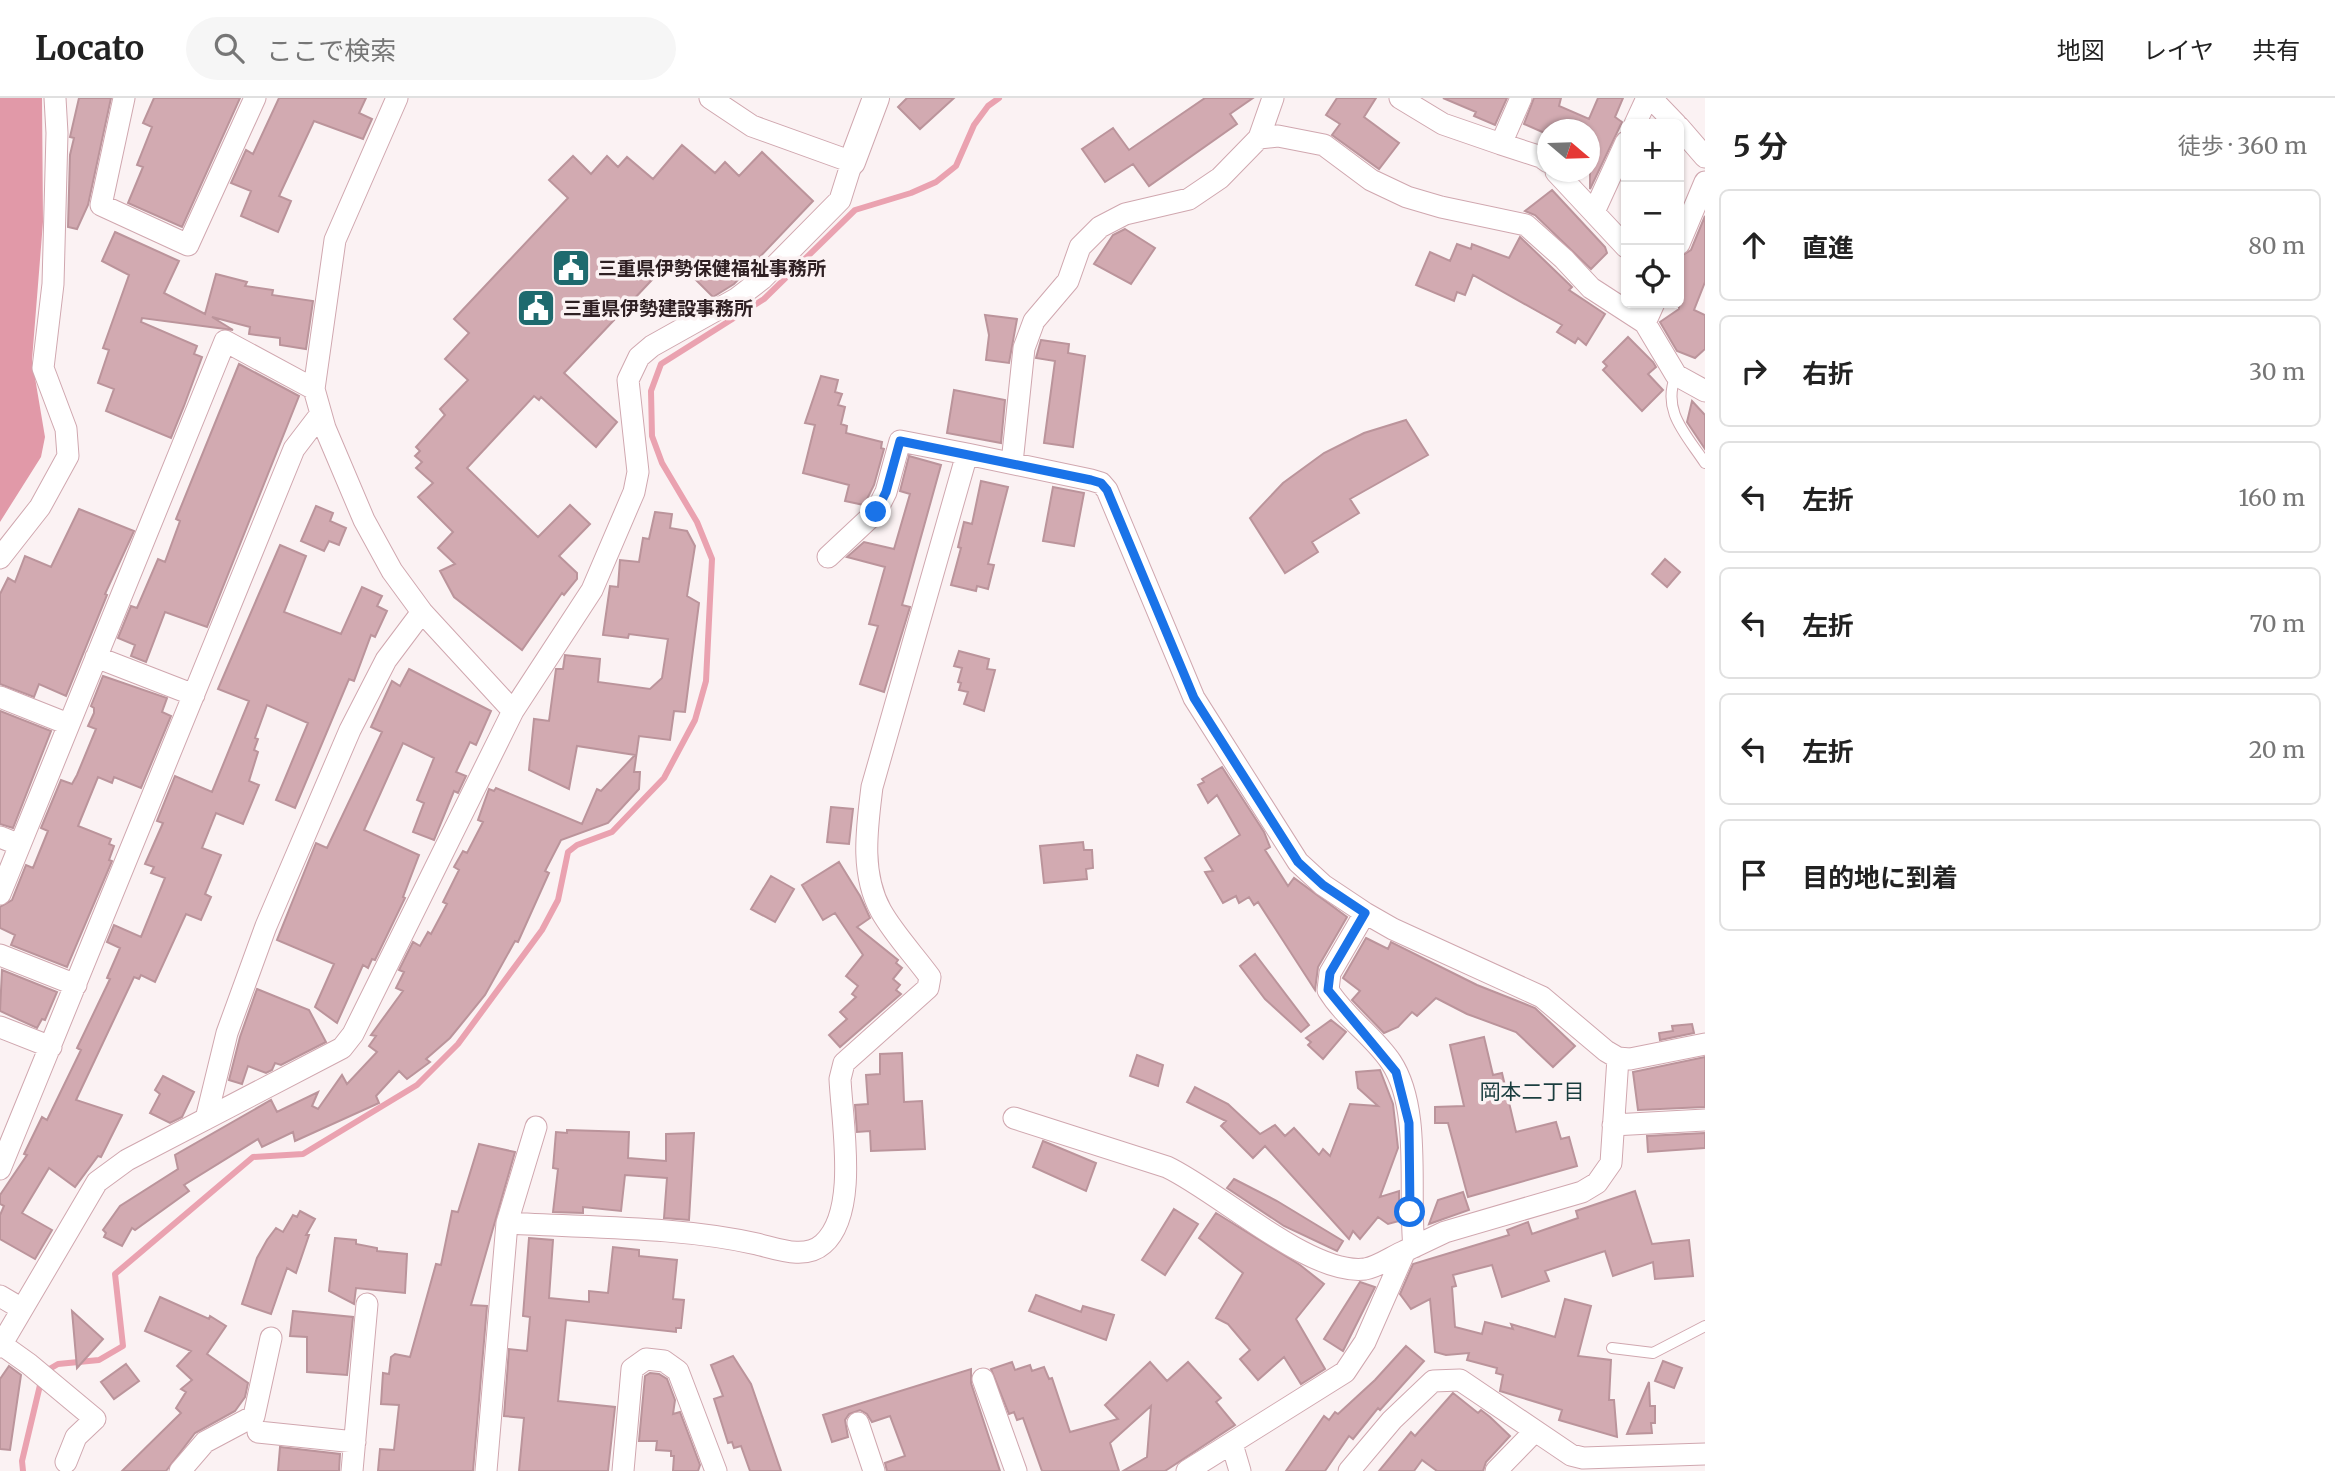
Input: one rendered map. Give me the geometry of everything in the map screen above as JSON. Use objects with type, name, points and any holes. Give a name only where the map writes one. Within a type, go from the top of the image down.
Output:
[{"type":"street","points":[[0,558],[40,507],[68,456],[66,429],[43,368],[53,284],[57,134],[55,98]]},
{"type":"street","points":[[124,98],[101,205],[188,245],[255,98]]},
{"type":"street","points":[[397,98],[335,240],[314,389],[320,415],[364,520],[392,571],[422,612],[513,711]]},
{"type":"street","points":[[710,98],[752,126],[852,162]]},
{"type":"street","points":[[66,1462],[76,1437],[95,1419],[29,1364],[1,1346],[97,1182],[127,1160],[342,1048],[353,1034],[513,711],[592,590],[635,492],[638,472],[628,380],[632,367],[652,346],[736,299],[762,279],[840,200],[876,98]]},
{"type":"street","points":[[1012,463],[1024,348],[1034,321],[1068,281],[1080,247],[1100,227],[1125,214],[1189,199],[1220,178],[1259,138],[1273,98]]},
{"type":"street","points":[[1400,98],[1427,106],[1472,136],[1537,156]]},
{"type":"street","points":[[1501,144],[1521,98]]},
{"type":"street","points":[[1638,119],[1649,98],[1670,119]]},
{"type":"street","points":[[1684,134],[1705,157]]},
{"type":"street","points":[[1259,138],[1278,136],[1324,145],[1371,180],[1407,197],[1526,225],[1564,258],[1591,288],[1645,313],[1676,375],[1704,388]]},
{"type":"street","points":[[1594,212],[1621,153]]},
{"type":"street","points":[[1566,182],[1624,245]]},
{"type":"street","points":[[1684,232],[1705,183]]},
{"type":"street","points":[[0,894],[10,841],[68,724],[225,341],[314,389]]},
{"type":"street","points":[[0,1169],[293,449],[320,415]]},
{"type":"street","points":[[828,557],[876,512],[886,492],[900,441],[1101,483],[1107,490],[1194,698],[1298,862],[1323,885],[1393,929],[1542,997],[1618,1058],[1679,1051],[1705,1044]]},
{"type":"street","points":[[507,1223],[724,1237],[806,1253],[823,1245],[836,1229],[844,1207],[840,1079],[844,1063],[928,988],[930,977],[881,911],[866,862],[867,824],[872,787],[967,454]]},
{"type":"street","points":[[206,1119],[228,1032],[276,901],[350,730],[386,660],[422,612]]},
{"type":"street","points":[[96,657],[194,695]]},
{"type":"street","points":[[0,697],[68,724]]},
{"type":"street","points":[[1187,1471],[1345,1373],[1365,1342],[1409,1249],[1409,1123],[1396,1072],[1328,990],[1330,973],[1365,913]]},
{"type":"street","points":[[0,955],[76,985]]},
{"type":"street","points":[[0,1027],[51,1047]]},
{"type":"street","points":[[1014,1118],[1167,1167],[1191,1178],[1314,1259],[1345,1267],[1367,1269],[1476,1223],[1582,1192],[1597,1183],[1611,1163],[1618,1058]]},
{"type":"street","points":[[1613,1125],[1705,1119]]},
{"type":"street","points":[[486,1471],[507,1223],[536,1127]]},
{"type":"street","points":[[0,1296],[22,1309]]},
{"type":"street","points":[[352,1471],[367,1304]]},
{"type":"street","points":[[180,1471],[205,1442],[254,1416],[271,1338]]},
{"type":"street","points":[[623,1471],[632,1368],[646,1359],[664,1361],[678,1371],[716,1471]]},
{"type":"street","points":[[983,1379],[1016,1471]]},
{"type":"street","points":[[1349,1471],[1392,1420],[1433,1381],[1460,1380],[1571,1455],[1659,1463],[1705,1454]]},
{"type":"street","points":[[858,1423],[874,1471]]},
{"type":"street","points":[[258,1432],[355,1442]]},
{"type":"street","points":[[1496,1471],[1534,1432]]},
{"type":"street","points":[[1232,1444],[1240,1471]]},
{"type":"lane","points":[[1676,375],[1668,393],[1671,405],[1705,463]]},
{"type":"lane","points":[[1612,1348],[1653,1353],[1705,1326]]},
{"type":"shaded area","points":[[0,98],[42,98],[43,222],[32,360],[45,437],[41,457],[0,522]]},
{"type":"building","points":[[79,98],[111,98],[88,205],[77,229],[68,227],[70,155],[74,138],[70,137]]},
{"type":"building","points":[[154,98],[240,98],[182,227],[128,203],[143,167],[137,165],[152,127],[143,123]]},
{"type":"building","points":[[279,98],[366,98],[359,113],[372,119],[363,139],[314,121],[279,196],[291,201],[278,232],[241,216],[251,191],[231,183],[246,150],[253,154]]},
{"type":"building","points":[[907,98],[954,98],[920,129],[898,107]]},
{"type":"building","points":[[1205,98],[1253,98],[1230,114],[1237,124],[1149,186],[1133,164],[1105,182],[1082,149],[1113,128],[1129,150]]},
{"type":"building","points":[[1337,98],[1376,98],[1364,117],[1399,143],[1379,169],[1332,135],[1340,124],[1326,115]]},
{"type":"building","points":[[1443,98],[1507,98],[1495,125],[1474,116],[1476,112]]},
{"type":"building","points":[[1534,98],[1561,98],[1559,106],[1589,119],[1537,119],[1537,130],[1524,124]]},
{"type":"building","points":[[1598,98],[1623,98],[1615,117],[1621,124],[1600,168],[1600,119],[1589,119]]},
{"type":"building","points":[[682,145],[715,173],[725,162],[739,176],[762,152],[813,201],[734,284],[713,297],[685,269],[678,276],[666,265],[564,373],[617,422],[596,447],[541,397],[539,400],[534,396],[467,468],[538,537],[570,505],[590,524],[559,556],[577,573],[577,579],[564,595],[562,593],[522,650],[454,597],[440,571],[455,564],[438,548],[453,532],[418,497],[433,483],[416,468],[422,462],[415,456],[420,451],[416,447],[445,415],[440,409],[468,380],[445,359],[469,333],[454,319],[568,198],[549,180],[573,156],[591,174],[607,156],[618,167],[627,157],[653,179]]},
{"type":"building","points":[[1552,190],[1605,247],[1607,253],[1591,269],[1535,215],[1525,211]]},
{"type":"building","points":[[1705,216],[1705,282],[1694,310],[1705,315],[1705,349],[1695,358],[1677,351],[1660,322],[1679,308],[1684,308],[1684,254],[1691,250]]},
{"type":"building","points":[[1125,229],[1155,248],[1131,284],[1094,264],[1113,235]]},
{"type":"building","points":[[115,232],[179,261],[164,293],[205,314],[216,274],[247,282],[245,286],[273,290],[272,295],[313,301],[306,349],[280,345],[280,338],[249,334],[250,327],[212,317],[233,330],[142,318],[141,322],[197,346],[194,354],[202,357],[184,406],[171,438],[106,411],[114,389],[98,383],[109,350],[103,348],[129,275],[102,261]]},
{"type":"building","points":[[1520,237],[1572,287],[1569,290],[1605,314],[1586,345],[1578,338],[1575,343],[1557,332],[1562,325],[1473,275],[1465,295],[1457,292],[1454,301],[1416,285],[1430,252],[1450,261],[1457,244],[1471,249],[1472,244],[1509,258]]},
{"type":"building","points":[[985,315],[1017,319],[1009,363],[986,360],[989,335]]},
{"type":"building","points":[[1628,337],[1653,362],[1656,367],[1648,374],[1663,390],[1642,411],[1603,370],[1607,366],[1603,362]]},
{"type":"building","points":[[1041,340],[1069,344],[1068,353],[1085,356],[1073,447],[1044,443],[1055,361],[1036,358]]},
{"type":"building","points":[[239,364],[299,396],[207,627],[165,612],[146,662],[131,656],[135,645],[118,638],[131,606],[137,608],[158,559],[165,562],[180,521],[176,519]]},
{"type":"building","points":[[821,376],[838,380],[835,392],[842,394],[838,405],[845,407],[841,424],[847,426],[846,433],[882,442],[881,448],[884,449],[874,485],[864,505],[845,501],[849,485],[803,473],[815,425],[805,423]]},
{"type":"building","points":[[954,390],[1005,400],[1001,443],[947,433]]},
{"type":"building","points":[[1692,401],[1705,415],[1705,449],[1687,422]]},
{"type":"building","points":[[1406,420],[1428,455],[1350,499],[1359,513],[1312,542],[1318,552],[1285,573],[1250,518],[1283,483],[1324,453],[1364,433]]},
{"type":"building","points":[[909,456],[941,465],[902,605],[910,607],[884,692],[860,684],[878,626],[869,624],[885,567],[847,557],[864,542],[894,549],[910,494],[900,491]]},
{"type":"building","points":[[981,481],[1008,487],[988,564],[994,565],[988,589],[977,586],[976,591],[951,585],[961,548],[958,547],[964,522],[972,524]]},
{"type":"building","points":[[1053,487],[1084,493],[1074,546],[1043,541]]},
{"type":"building","points":[[316,506],[333,513],[330,521],[346,528],[339,545],[329,541],[324,551],[301,541]]},
{"type":"building","points":[[79,509],[134,531],[105,594],[107,595],[66,696],[39,684],[34,697],[0,684],[0,594],[8,578],[15,582],[25,556],[51,567]]},
{"type":"building","points":[[655,512],[672,514],[670,528],[687,531],[695,546],[687,596],[699,603],[685,712],[674,711],[670,740],[639,736],[634,772],[640,772],[639,789],[608,823],[561,840],[545,871],[549,873],[518,942],[515,941],[485,995],[450,1038],[426,1059],[430,1062],[407,1079],[399,1071],[376,1096],[379,1103],[295,1141],[293,1132],[262,1147],[258,1139],[184,1185],[189,1191],[135,1230],[132,1228],[122,1246],[104,1237],[106,1233],[103,1230],[120,1206],[178,1169],[175,1155],[271,1100],[277,1112],[318,1092],[312,1106],[318,1109],[342,1075],[347,1084],[377,1052],[369,1046],[376,1036],[371,1035],[403,991],[396,988],[404,972],[399,970],[413,942],[420,946],[428,932],[431,934],[447,904],[443,902],[459,870],[454,867],[463,851],[467,853],[483,822],[478,820],[489,789],[494,791],[496,788],[582,824],[597,789],[601,791],[635,755],[577,746],[569,789],[529,770],[534,719],[549,721],[556,669],[563,669],[565,655],[600,659],[598,682],[650,689],[662,678],[668,639],[629,634],[628,638],[603,635],[610,586],[618,587],[620,560],[639,562],[643,538],[649,539]]},
{"type":"building","points":[[280,545],[306,556],[284,612],[341,634],[362,587],[382,596],[377,606],[387,611],[375,637],[371,635],[354,681],[349,679],[295,808],[276,800],[308,723],[267,705],[255,738],[258,739],[254,750],[258,752],[249,781],[259,785],[243,824],[216,813],[202,848],[221,855],[205,894],[211,897],[201,920],[186,914],[155,982],[141,975],[139,979],[134,977],[76,1100],[122,1115],[101,1157],[98,1156],[75,1187],[49,1168],[22,1213],[52,1230],[35,1259],[0,1239],[0,1215],[4,1206],[0,1204],[0,1195],[27,1155],[24,1154],[42,1117],[47,1120],[81,1050],[77,1048],[110,979],[107,978],[120,948],[107,942],[114,925],[141,937],[165,878],[151,873],[154,867],[145,864],[163,823],[157,821],[175,776],[212,792],[249,701],[218,689]]},
{"type":"building","points":[[1665,559],[1680,572],[1667,587],[1652,574]]},
{"type":"building","points":[[959,651],[989,659],[987,669],[995,670],[984,711],[964,704],[968,692],[959,690],[961,683],[958,682],[962,668],[954,666]]},
{"type":"building","points":[[409,669],[491,711],[476,745],[470,742],[456,772],[466,776],[458,793],[454,791],[434,840],[413,832],[424,803],[417,800],[434,758],[403,743],[364,830],[419,855],[403,897],[405,898],[375,960],[372,959],[368,968],[363,965],[337,1023],[315,1007],[334,964],[277,940],[316,843],[327,848],[382,732],[371,727],[392,681],[400,686]]},
{"type":"building","points":[[103,676],[167,698],[162,712],[171,716],[141,788],[114,777],[112,783],[98,777],[78,826],[111,839],[109,844],[114,846],[109,860],[112,861],[67,967],[11,945],[15,935],[0,928],[0,907],[12,900],[26,865],[33,868],[48,831],[41,828],[61,780],[72,784],[77,775],[96,729],[88,726],[94,713],[91,706]]},
{"type":"building","points":[[0,711],[51,731],[13,828],[0,824]]},
{"type":"building","points":[[1222,767],[1264,832],[1270,847],[1265,850],[1288,886],[1294,878],[1347,917],[1318,967],[1315,990],[1258,902],[1254,905],[1249,897],[1239,903],[1236,896],[1223,903],[1205,872],[1213,871],[1205,858],[1240,835],[1217,795],[1208,803],[1198,785],[1204,782],[1202,779]]},
{"type":"building","points":[[831,807],[853,809],[849,844],[827,842]]},
{"type":"building","points":[[1083,842],[1084,850],[1092,850],[1093,868],[1086,869],[1087,879],[1044,883],[1040,846]]},
{"type":"building","points":[[839,862],[870,918],[857,927],[898,960],[896,963],[902,968],[893,979],[900,985],[896,990],[901,994],[840,1047],[829,1035],[847,1019],[840,1012],[856,997],[852,994],[858,986],[846,976],[863,955],[835,913],[823,920],[802,885]]},
{"type":"building","points":[[771,876],[794,889],[775,922],[751,909]]},
{"type":"building","points":[[1366,938],[1388,949],[1391,942],[1477,985],[1535,1008],[1575,1046],[1553,1067],[1516,1032],[1467,1014],[1436,998],[1417,1016],[1412,1012],[1398,1027],[1384,1033],[1352,1000],[1360,991],[1343,978]]},
{"type":"building","points":[[1255,954],[1309,1025],[1301,1032],[1265,999],[1240,966]]},
{"type":"building","points":[[2,970],[57,992],[45,1020],[42,1019],[37,1028],[0,1011]]},
{"type":"building","points":[[257,989],[309,1010],[326,1042],[281,1065],[275,1063],[272,1070],[266,1073],[248,1066],[242,1084],[229,1080],[240,1037]]},
{"type":"building","points":[[1331,1020],[1346,1032],[1323,1059],[1308,1045],[1311,1042],[1306,1038]]},
{"type":"building","points":[[1692,1024],[1694,1033],[1660,1040],[1659,1033],[1673,1031],[1672,1026]]},
{"type":"building","points":[[1484,1037],[1493,1075],[1502,1073],[1516,1132],[1556,1122],[1561,1139],[1569,1137],[1577,1166],[1468,1197],[1448,1123],[1435,1123],[1435,1107],[1464,1106],[1450,1045]]},
{"type":"building","points":[[902,1053],[904,1102],[922,1101],[925,1149],[871,1151],[870,1131],[857,1132],[855,1105],[868,1104],[866,1075],[880,1074],[880,1054]]},
{"type":"building","points":[[1137,1055],[1163,1065],[1158,1086],[1130,1076]]},
{"type":"building","points":[[1705,1057],[1705,1107],[1638,1110],[1633,1072]]},
{"type":"building","points":[[1380,1070],[1393,1104],[1398,1148],[1380,1197],[1399,1191],[1399,1221],[1388,1224],[1378,1217],[1360,1239],[1353,1231],[1349,1239],[1265,1146],[1253,1158],[1221,1126],[1226,1121],[1187,1102],[1195,1087],[1228,1104],[1260,1134],[1275,1125],[1285,1136],[1294,1128],[1319,1155],[1323,1149],[1330,1156],[1350,1104],[1378,1106],[1358,1088],[1356,1072]]},
{"type":"building","points":[[163,1076],[194,1092],[182,1117],[170,1123],[150,1113],[160,1094],[155,1090]]},
{"type":"building","points":[[567,1130],[629,1132],[628,1158],[666,1161],[666,1134],[694,1133],[689,1220],[664,1218],[667,1178],[625,1175],[621,1211],[583,1207],[583,1213],[553,1212],[558,1169],[553,1168],[556,1132],[567,1133]]},
{"type":"building","points":[[1705,1133],[1705,1148],[1648,1152],[1647,1136]]},
{"type":"building","points":[[1043,1141],[1096,1163],[1086,1191],[1033,1167]]},
{"type":"building","points":[[479,1144],[515,1152],[471,1305],[487,1306],[473,1471],[378,1471],[380,1449],[394,1450],[399,1405],[381,1404],[383,1373],[389,1374],[391,1357],[395,1354],[410,1357],[436,1264],[441,1265],[452,1211],[458,1212]]},
{"type":"building","points":[[1234,1179],[1277,1201],[1343,1241],[1337,1251],[1284,1226],[1227,1188]]},
{"type":"building","points":[[1635,1191],[1652,1244],[1689,1240],[1693,1276],[1655,1279],[1653,1262],[1613,1276],[1605,1251],[1545,1271],[1549,1281],[1502,1297],[1492,1265],[1453,1275],[1456,1286],[1452,1287],[1455,1327],[1482,1334],[1485,1322],[1513,1329],[1511,1324],[1555,1337],[1565,1299],[1591,1306],[1578,1356],[1611,1360],[1609,1400],[1614,1400],[1617,1437],[1559,1420],[1562,1410],[1500,1391],[1503,1375],[1496,1373],[1497,1368],[1467,1360],[1469,1353],[1446,1355],[1435,1352],[1430,1299],[1411,1309],[1400,1294],[1413,1264],[1509,1235],[1507,1230],[1528,1222],[1532,1234],[1578,1218],[1576,1211]]},
{"type":"building","points":[[1463,1192],[1469,1210],[1429,1224],[1438,1200]]},
{"type":"building","points":[[1174,1209],[1198,1224],[1165,1275],[1142,1260]]},
{"type":"building","points":[[300,1211],[315,1219],[306,1235],[309,1235],[296,1273],[287,1268],[271,1314],[242,1304],[257,1258],[267,1240],[276,1228],[283,1232],[293,1215],[297,1217]]},
{"type":"building","points":[[1216,1213],[1300,1265],[1324,1284],[1296,1319],[1325,1369],[1301,1384],[1284,1357],[1258,1380],[1240,1359],[1250,1350],[1228,1324],[1216,1318],[1243,1273],[1199,1238]]},
{"type":"building","points":[[335,1238],[356,1240],[356,1244],[377,1248],[377,1251],[407,1254],[405,1293],[356,1288],[354,1304],[329,1291]]},
{"type":"building","points":[[529,1238],[553,1240],[549,1298],[589,1302],[589,1291],[608,1293],[613,1247],[639,1250],[639,1256],[677,1260],[673,1299],[684,1300],[681,1328],[676,1328],[676,1332],[566,1320],[558,1401],[615,1407],[608,1471],[519,1471],[524,1418],[504,1416],[509,1349],[527,1351],[530,1317],[523,1316]]},
{"type":"building","points":[[1360,1282],[1375,1287],[1343,1351],[1324,1339]]},
{"type":"building","points":[[1036,1295],[1081,1312],[1083,1306],[1114,1315],[1106,1340],[1029,1311]]},
{"type":"building","points":[[160,1297],[209,1319],[210,1316],[226,1326],[207,1354],[248,1383],[245,1397],[235,1411],[195,1433],[166,1471],[122,1471],[181,1413],[176,1408],[186,1392],[181,1389],[192,1380],[177,1366],[191,1351],[145,1331]]},
{"type":"building","points":[[72,1311],[103,1339],[77,1368]]},
{"type":"building","points":[[293,1311],[353,1317],[347,1375],[307,1372],[307,1337],[290,1336]]},
{"type":"building","points":[[1406,1346],[1424,1361],[1380,1410],[1378,1408],[1353,1439],[1349,1436],[1325,1471],[1286,1471],[1324,1416],[1329,1420],[1335,1412],[1338,1414],[1375,1380]]},
{"type":"building","points":[[733,1356],[751,1384],[781,1471],[750,1471],[741,1446],[734,1448],[732,1442],[728,1443],[714,1399],[723,1396],[711,1365]]},
{"type":"building","points":[[1663,1361],[1682,1368],[1674,1388],[1655,1381]]},
{"type":"building","points":[[1012,1362],[1015,1370],[1030,1365],[1032,1371],[1044,1367],[1049,1379],[1052,1378],[1070,1432],[1118,1419],[1105,1405],[1150,1362],[1167,1381],[1188,1362],[1221,1398],[1216,1402],[1235,1425],[1165,1471],[1123,1471],[1147,1457],[1151,1406],[1110,1443],[1119,1471],[1042,1471],[1023,1418],[1017,1420],[1014,1412],[1009,1414],[991,1369]]},
{"type":"building","points":[[126,1364],[139,1381],[114,1399],[101,1382]]},
{"type":"building","points":[[9,1366],[21,1375],[10,1450],[0,1449],[0,1379]]},
{"type":"building","points":[[971,1369],[971,1383],[1000,1471],[887,1471],[885,1463],[905,1456],[890,1416],[872,1422],[867,1414],[860,1410],[849,1414],[845,1420],[848,1437],[832,1442],[823,1415]]},
{"type":"building","points":[[650,1373],[667,1379],[675,1400],[673,1414],[680,1412],[700,1465],[698,1471],[673,1471],[674,1456],[671,1456],[671,1451],[656,1450],[657,1441],[639,1441],[645,1376]]},
{"type":"building","points":[[1649,1382],[1650,1406],[1655,1406],[1652,1433],[1627,1434]]},
{"type":"building","points":[[1453,1393],[1478,1413],[1481,1410],[1510,1436],[1486,1462],[1483,1471],[1437,1471],[1422,1460],[1414,1471],[1379,1471],[1411,1432],[1415,1436]]},
{"type":"building","points":[[280,1447],[340,1454],[339,1471],[278,1471]]},
{"type":"waterway","points":[[46,1371],[58,1364],[99,1360],[123,1346],[115,1274],[253,1157],[303,1154],[417,1085],[458,1044],[542,930],[558,900],[568,852],[577,845],[612,832],[664,778],[695,720],[706,681],[712,559],[697,522],[662,463],[652,436],[651,391],[661,364],[764,299],[855,210],[911,193],[936,182],[956,166],[974,125],[988,106],[999,98]]},
{"type":"waterway","points":[[23,1471],[22,1461],[41,1381]]},
{"type":"place","name":"三重県伊勢保健福祉事務所","points":[[571,268]]},
{"type":"place","name":"三重県伊勢建設事務所","points":[[536,308]]},
{"type":"district","name":"岡本二丁目","points":[[1532,1092]]},
{"type":"route","points":[[876,512],[886,492],[900,441],[1091,480],[1101,483],[1107,490],[1194,698],[1298,862],[1323,885],[1365,913],[1330,973],[1328,990],[1335,1002],[1391,1062],[1396,1072],[1406,1101],[1409,1123],[1410,1212]]}]
